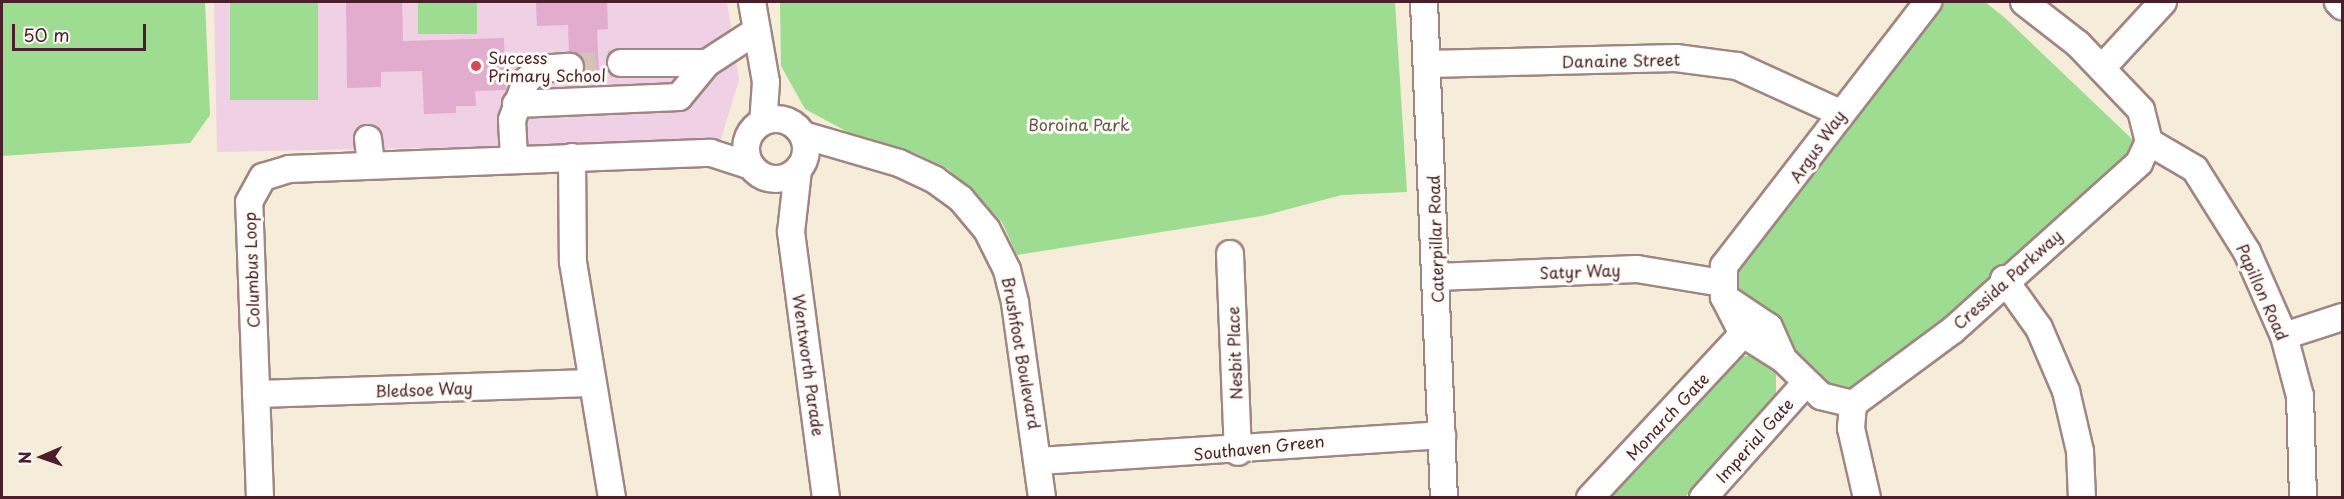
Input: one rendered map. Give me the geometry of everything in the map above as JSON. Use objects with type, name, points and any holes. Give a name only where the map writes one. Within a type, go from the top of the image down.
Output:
[{"type":"street","points":[[753,2],[756,31],[775,128]]},
{"type":"street","name":"Caterpillar Road","points":[[1424,2],[1446,490]]},
{"type":"street","name":"Argus Way","points":[[1723,290],[1724,266],[1928,2]]},
{"type":"street","points":[[2102,68],[2163,2]]},
{"type":"street","points":[[2338,2],[2343,6]]},
{"type":"street","name":"Papillon Road","points":[[2037,5],[2063,34],[2102,68],[2141,110],[2147,133]]},
{"type":"street","points":[[516,104],[679,97],[707,63],[756,31]]},
{"type":"street","name":"Papillon Road","points":[[2063,34],[2074,56],[2147,133],[2195,169],[2247,252],[2284,336],[2300,396],[2303,498]]},
{"type":"street","name":"Danaine Street","points":[[1427,64],[1676,58],[1737,66],[1840,113]]},
{"type":"street","points":[[621,63],[707,63]]},
{"type":"street","points":[[514,158],[516,104],[525,81],[539,69],[570,67]]},
{"type":"street","name":"Brushfoot Boulevard","points":[[775,128],[853,150],[935,180],[961,199],[987,230],[1007,270],[1015,303],[1040,461],[1042,498]]},
{"type":"street","name":"Columbus Loop","points":[[260,498],[249,202],[263,177],[289,169],[514,158],[711,153],[775,128]]},
{"type":"street","name":"Wentworth Parade","points":[[775,128],[801,166],[791,232],[826,498]]},
{"type":"street","name":"Wentworth Parade","points":[[775,128],[759,172],[791,232]]},
{"type":"street","name":"Cressida Parkway","points":[[1853,404],[1953,330],[2004,279],[2139,163],[2147,133]]},
{"type":"street","points":[[368,139],[371,165]]},
{"type":"street","points":[[759,172],[784,178],[801,166],[853,150]]},
{"type":"street","name":"Columbus Loop","points":[[711,153],[759,172]]},
{"type":"street","points":[[572,157],[573,262],[612,498]]},
{"type":"street","name":"Nesbit Place","points":[[1230,254],[1238,452]]},
{"type":"street","name":"Satyr Way","points":[[1436,277],[1637,269],[1723,290]]},
{"type":"street","points":[[2004,279],[2038,328],[2066,391],[2080,451],[2082,498]]},
{"type":"street","points":[[1723,290],[1743,334],[1783,359],[1821,396],[1853,404],[1851,428],[1867,498]]},
{"type":"street","points":[[1723,290],[1769,327],[1783,359]]},
{"type":"street","points":[[2284,336],[2343,317]]},
{"type":"street","name":"Monarch Gate","points":[[1590,498],[1743,334]]},
{"type":"street","name":"Bledsoe Way","points":[[256,394],[592,383]]},
{"type":"street","name":"Imperial Gate","points":[[1703,498],[1806,383]]},
{"type":"street","name":"Southaven Green","points":[[1040,461],[1238,452],[1305,440],[1442,435]]},
{"type":"shaded area","name":"Success Primary School","points":[[214,2],[727,2],[739,80],[720,142],[217,152]]},
{"type":"green space","points":[[2,2],[205,2],[210,115],[190,143],[2,156]]},
{"type":"green space","points":[[230,2],[318,2],[318,100],[230,100]]},
{"type":"green space","points":[[418,2],[477,2],[477,34],[418,34]]},
{"type":"green space","name":"Boroina Park","points":[[780,2],[1395,2],[1407,192],[1342,195],[1262,216],[1017,255],[1002,222],[947,168],[913,152],[855,136],[805,109],[781,66]]},
{"type":"green space","points":[[1943,2],[1985,2],[2004,17],[2132,139],[2132,156],[1886,376],[1838,398],[1735,304],[1733,278]]},
{"type":"green space","points":[[1758,355],[1776,373],[1776,401],[1685,497],[1601,498],[1735,357]]},
{"type":"building","points":[[346,2],[402,2],[403,41],[504,38],[506,90],[475,91],[476,106],[456,106],[456,113],[424,114],[422,71],[381,72],[381,87],[347,88]]},
{"type":"building","points":[[536,2],[607,2],[608,29],[597,30],[599,73],[584,73],[582,58],[569,52],[568,25],[537,26]]},
{"type":"tunnel","points":[[570,67],[621,63]]},
{"type":"place","name":"Success Primary School","points":[[476,66]]}]
